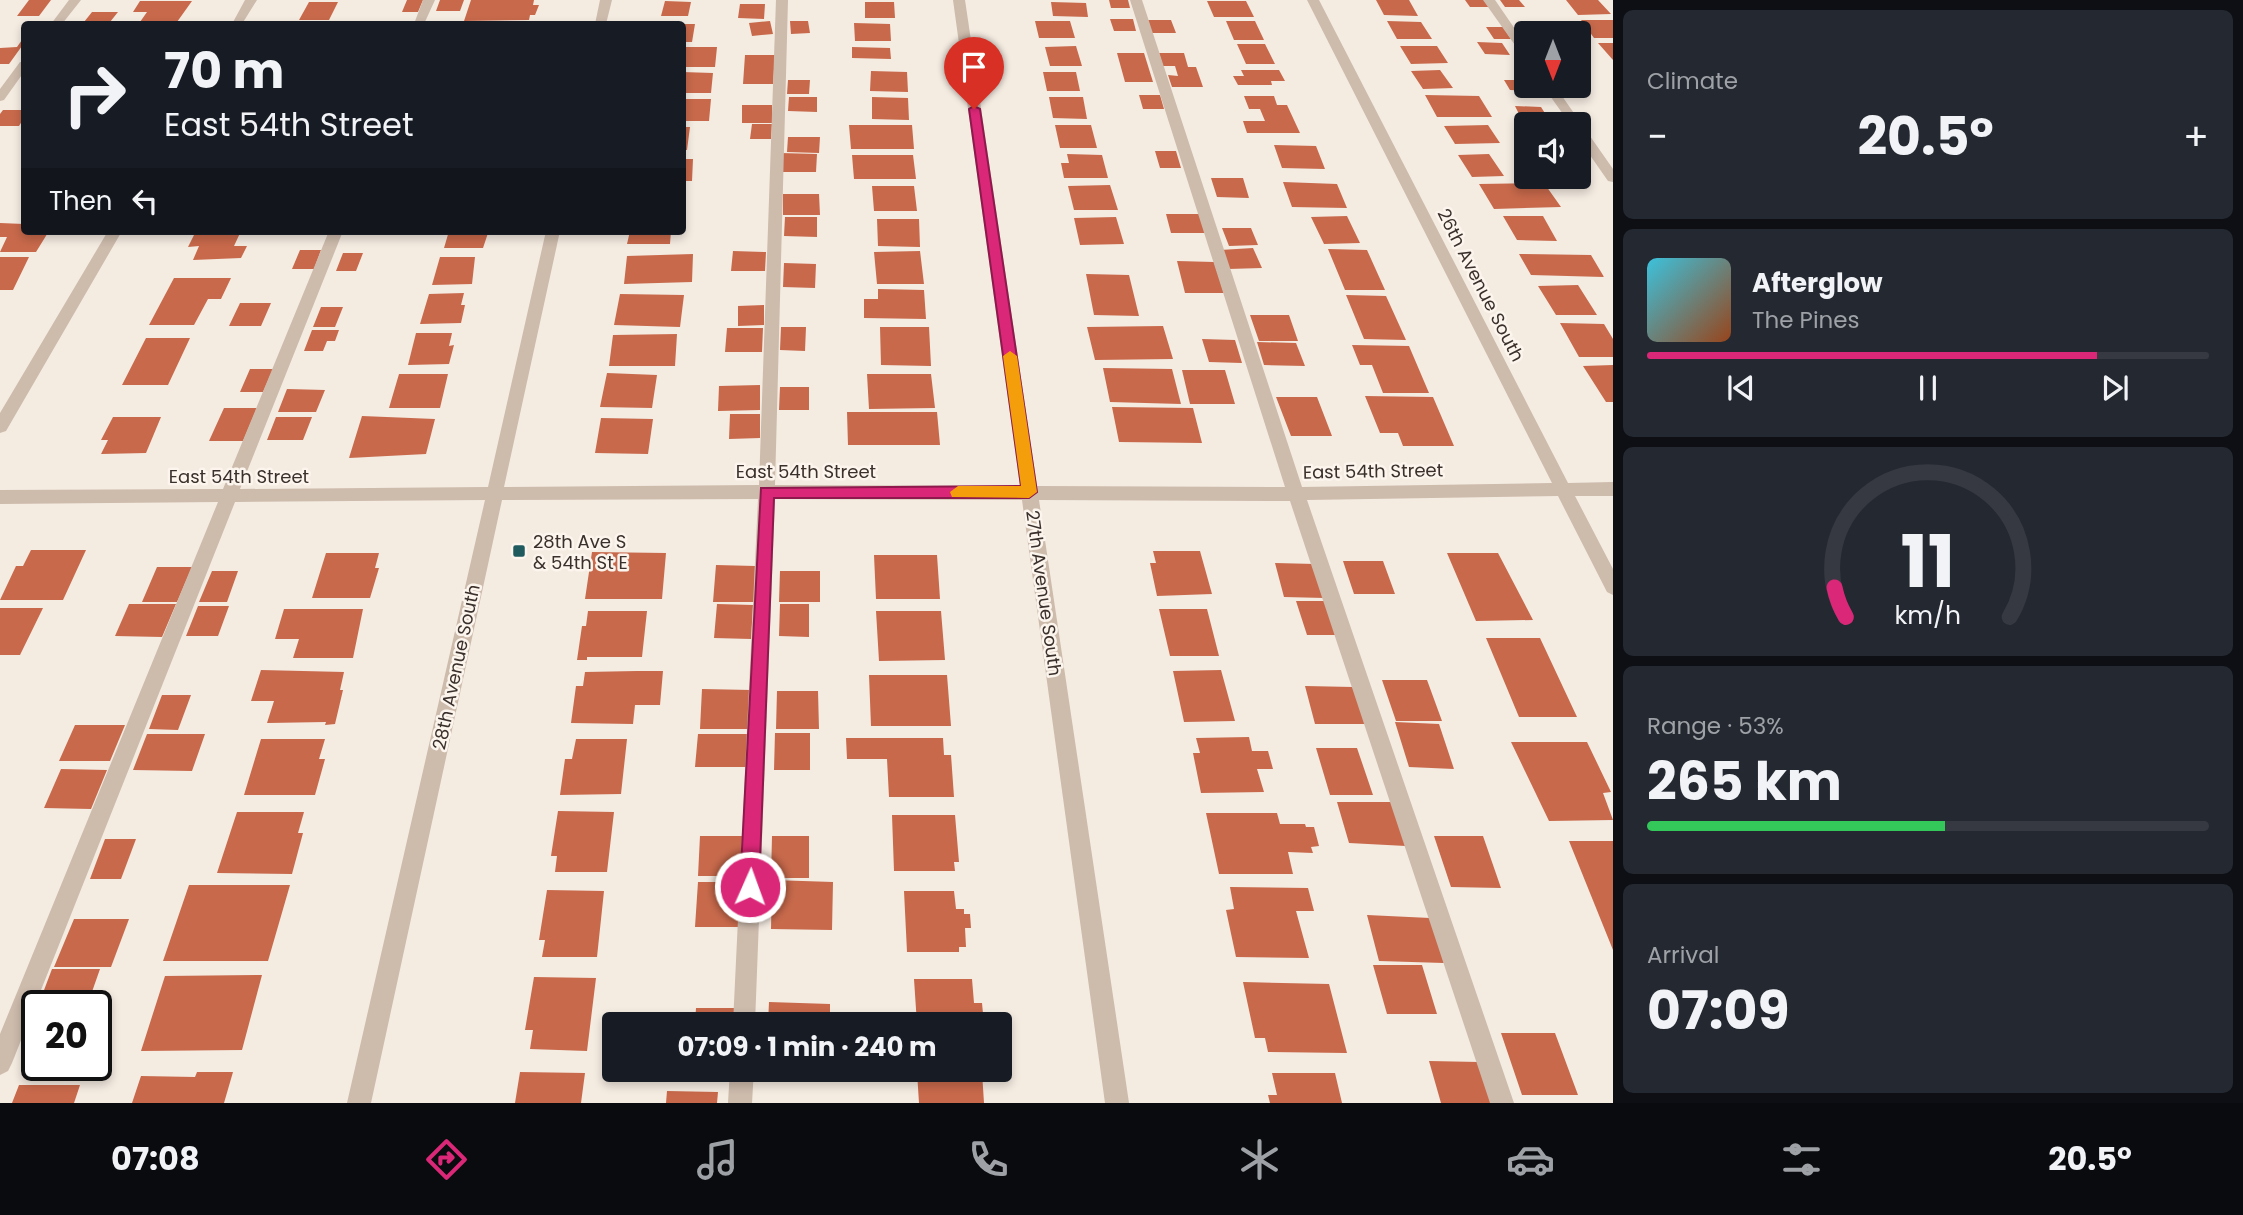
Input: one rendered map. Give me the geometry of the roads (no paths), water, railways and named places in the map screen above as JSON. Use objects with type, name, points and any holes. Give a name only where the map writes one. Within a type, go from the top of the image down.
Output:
[{"type":"street","points":[[58,21],[75,0]]},
{"type":"street","points":[[239,21],[251,0]]},
{"type":"street","points":[[420,21],[429,0]]},
{"type":"street","points":[[601,21],[606,0]]},
{"type":"street","points":[[744,1012],[766,492],[782,0]]},
{"type":"street","name":"27th Avenue South","points":[[959,0],[1117,1103]]},
{"type":"street","points":[[1136,0],[1296,494],[1502,1103]]},
{"type":"street","name":"26th Avenue South","points":[[1313,0],[1613,587]]},
{"type":"street","points":[[1489,0],[1514,36]]},
{"type":"street","points":[[0,97],[21,69]]},
{"type":"street","points":[[1591,146],[1613,178]]},
{"type":"street","points":[[0,427],[113,235]]},
{"type":"street","points":[[0,1063],[334,235]]},
{"type":"street","name":"28th Avenue South","points":[[359,1103],[552,235]]},
{"type":"street","name":"East 54th Street","points":[[0,497],[493,496],[766,492],[1296,494],[1613,489]]},
{"type":"street","points":[[740,1103],[741,1082]]},
{"type":"place","name":"28th Ave S & 54th St E","points":[[519,551]]}]
